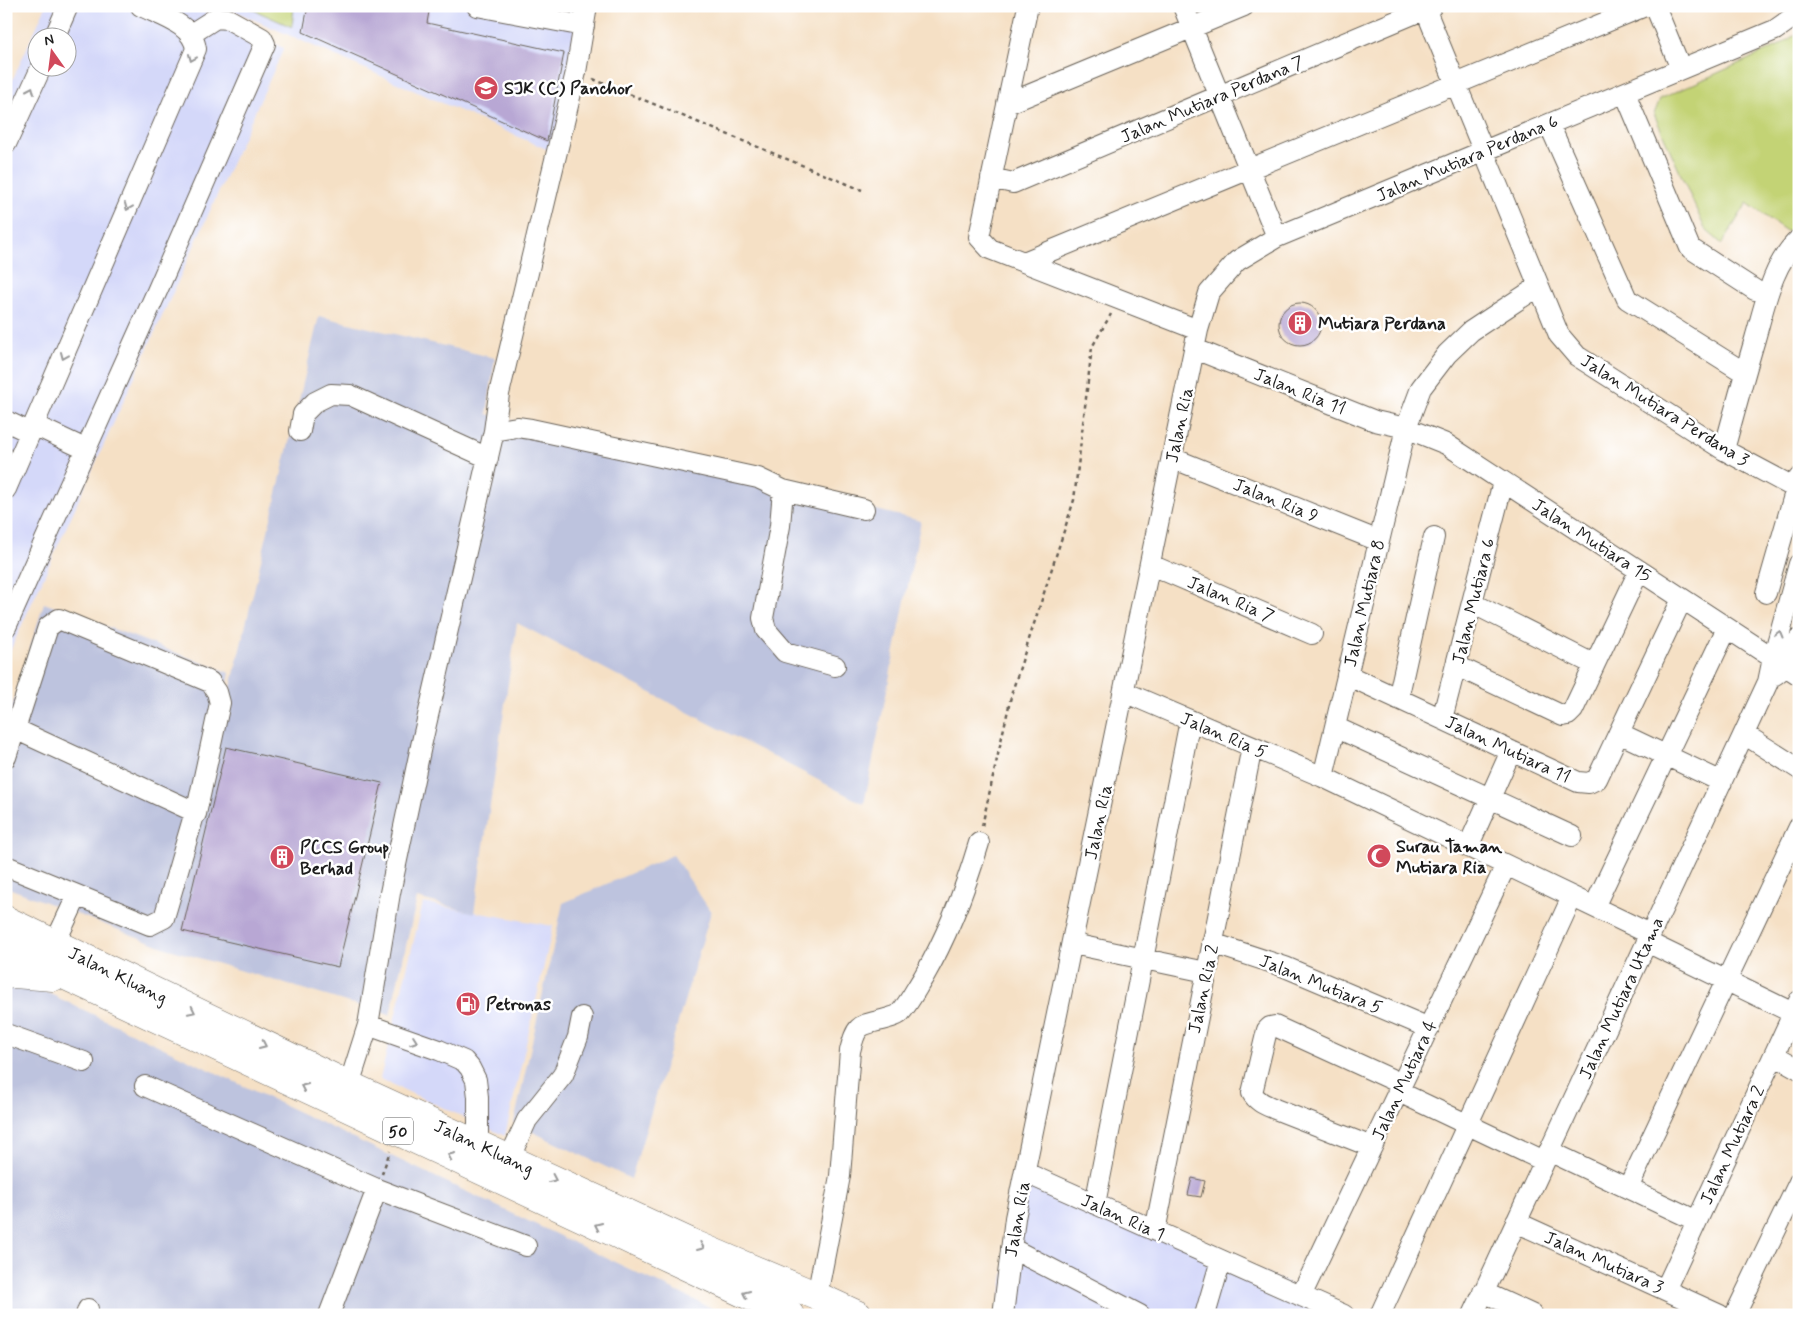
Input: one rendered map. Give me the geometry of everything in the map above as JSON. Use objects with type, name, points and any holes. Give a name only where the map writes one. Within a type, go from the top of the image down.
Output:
[{"type":"highway","name":"Jalan Kluang","points":[[6,920],[349,1086],[694,1244],[858,1315]]},
{"type":"highway","name":"Jalan Kluang","points":[[6,948],[790,1315]]},
{"type":"highway","points":[[6,975],[72,979]]},
{"type":"street","points":[[58,28],[68,6]]},
{"type":"street","points":[[6,488],[196,49],[192,34],[186,28],[141,6]]},
{"type":"street","points":[[477,6],[584,26]]},
{"type":"street","points":[[349,1086],[368,1025],[390,893],[421,746],[494,431],[499,394],[576,72],[587,6]]},
{"type":"street","points":[[1183,6],[1277,237]]},
{"type":"street","points":[[1007,104],[1244,6]]},
{"type":"street","points":[[1024,262],[1645,6]]},
{"type":"street","points":[[1655,6],[1681,69]]},
{"type":"street","points":[[991,178],[1031,7]]},
{"type":"street","name":"Jalan Mutiara Perdana 3","points":[[1427,7],[1483,152],[1559,335],[1577,356],[1724,450],[1798,485]]},
{"type":"street","name":"Jalan Mutiara Perdana 7","points":[[991,178],[1013,183],[1220,97],[1427,7]]},
{"type":"street","name":"Jalan Mutiara Perdana 6","points":[[1196,340],[1209,293],[1237,261],[1277,237],[1775,30],[1799,13]]},
{"type":"street","points":[[6,627],[265,44],[262,38],[228,19],[216,18],[192,34]]},
{"type":"street","points":[[6,144],[36,78]]},
{"type":"street","points":[[1625,92],[1690,248],[1755,290]]},
{"type":"street","points":[[1549,124],[1627,298],[1745,373]]},
{"type":"street","name":"Jalan Ria 11","points":[[991,178],[978,237],[990,249],[1119,299],[1196,340],[1375,421],[1406,428],[1446,444],[1503,482]]},
{"type":"street","points":[[1724,450],[1769,292],[1780,262],[1790,247],[1799,239]]},
{"type":"street","name":"Jalan Mutiara 8","points":[[1323,777],[1406,428],[1421,388],[1447,354],[1471,331],[1538,286]]},
{"type":"street","name":"Jalan Ria","points":[[1003,1315],[1015,1218],[1026,1173],[1196,340]]},
{"type":"street","points":[[300,432],[304,414],[315,402],[331,394],[350,395],[488,458]]},
{"type":"street","points":[[6,421],[85,449]]},
{"type":"street","points":[[494,431],[517,427],[531,429],[758,478],[783,490],[864,508]]},
{"type":"street","name":"Jalan Ria 9","points":[[1172,458],[1379,541]]},
{"type":"street","name":"Jalan Mutiara 15","points":[[1503,482],[1786,667]]},
{"type":"street","name":"Jalan Mutiara 6","points":[[1442,719],[1503,482]]},
{"type":"street","points":[[1766,593],[1798,485]]},
{"type":"street","points":[[783,490],[780,526],[763,618],[766,630],[785,652],[835,666]]},
{"type":"street","points":[[1398,699],[1434,537]]},
{"type":"street","name":"Jalan Ria 7","points":[[1150,564],[1312,634]]},
{"type":"street","points":[[1457,666],[1563,716],[1568,715],[1639,571]]},
{"type":"street","name":"Jalan Mutiara Utama","points":[[1786,667],[1797,577]]},
{"type":"street","name":"Jalan Mutiara 11","points":[[1347,675],[1578,782],[1590,783],[1597,779],[1682,598]]},
{"type":"street","points":[[1472,603],[1593,664]]},
{"type":"street","points":[[6,757],[48,627],[59,619],[210,682],[220,703],[196,814],[195,812],[164,918],[150,925],[6,866]]},
{"type":"street","points":[[1594,907],[1726,628]]},
{"type":"street","name":"Jalan Mutiara Utama","points":[[1472,1315],[1768,682],[1786,667],[1799,639]]},
{"type":"street","name":"Jalan Ria 5","points":[[1124,692],[1323,777],[1594,907],[1726,981],[1796,1007]]},
{"type":"street","points":[[1094,1204],[1190,720]]},
{"type":"street","points":[[1335,727],[1572,836]]},
{"type":"street","points":[[15,729],[195,812]]},
{"type":"street","points":[[1619,733],[1722,782]]},
{"type":"street","points":[[1744,734],[1799,769]]},
{"type":"street","name":"Jalan Ria 2","points":[[1155,1231],[1252,747]]},
{"type":"street","points":[[1468,847],[1511,751]]},
{"type":"street","points":[[1628,1188],[1799,827]]},
{"type":"street","points":[[817,1296],[840,1176],[850,1051],[856,1030],[862,1026],[899,1013],[918,986],[951,924],[964,892],[978,843]]},
{"type":"street","name":"Jalan Mutiara 4","points":[[1301,1296],[1506,865]]},
{"type":"street","points":[[55,944],[77,896]]},
{"type":"street","points":[[1380,1315],[1572,897]]},
{"type":"street","name":"Jalan Mutiara 5","points":[[1212,943],[1285,967],[1429,1028]]},
{"type":"street","points":[[1073,944],[1206,972]]},
{"type":"street","name":"Jalan Mutiara 2","points":[[1665,1290],[1796,1007]]},
{"type":"street","points":[[509,1158],[526,1120],[563,1075],[578,1037],[582,1017]]},
{"type":"street","points":[[368,1025],[439,1050],[464,1061],[476,1080],[478,1144]]},
{"type":"street","points":[[1372,1147],[1261,1103],[1255,1098],[1252,1093],[1267,1030],[1270,1027],[1275,1026],[1468,1124],[1628,1188],[1697,1221]]},
{"type":"street","points":[[6,1034],[84,1062]]},
{"type":"street","points":[[1774,1055],[1799,1069]]},
{"type":"street","points":[[145,1086],[377,1189],[526,1246]]},
{"type":"street","name":"Jalan Ria 1","points":[[1026,1173],[1344,1315]]},
{"type":"street","points":[[1735,1315],[1799,1182]]},
{"type":"street","points":[[329,1315],[377,1189]]},
{"type":"street","name":"Jalan Mutiara 3","points":[[1516,1222],[1720,1315]]},
{"type":"street","points":[[1011,1248],[1140,1315]]},
{"type":"street","points":[[1205,1315],[1221,1260]]},
{"type":"street","points":[[1483,1292],[1533,1315]]},
{"type":"path","points":[[576,72],[862,190]]},
{"type":"path","points":[[978,843],[1012,692],[1074,500],[1092,347],[1119,299]]},
{"type":"path","points":[[377,1189],[397,1130]]},
{"type":"shaded area","points":[[46,6],[191,6],[284,48],[6,660],[6,94],[28,46],[28,78],[78,78],[78,28],[36,28]]},
{"type":"shaded area","name":"SJK (C) Panchor","points":[[223,6],[579,6],[553,152]]},
{"type":"shaded area","points":[[319,316],[495,358],[487,414],[921,521],[864,804],[517,623],[474,913],[417,898],[390,1015],[169,949],[6,887],[6,726],[44,603],[230,673],[181,898]]},
{"type":"shaded area","points":[[673,855],[711,912],[631,1179],[514,1123],[563,903]]},
{"type":"shaded area","points":[[423,903],[553,926],[505,1136],[380,1079]]},
{"type":"shaded area","points":[[6,973],[726,1315],[6,1315]]},
{"type":"shaded area","points":[[1021,1165],[1359,1315],[998,1315]]},
{"type":"green space","points":[[245,6],[294,6],[292,27]]},
{"type":"green space","points":[[1799,32],[1799,224],[1789,233],[1747,203],[1722,244],[1705,229],[1654,114],[1660,99],[1780,45]]},
{"type":"building","name":"SJK (C) Panchor","points":[[308,6],[430,6],[427,23],[564,53],[547,141],[303,32]]},
{"type":"building","name":"Mutiara Perdana","points":[[1304,303],[1312,306],[1318,312],[1321,324],[1318,336],[1312,342],[1296,345],[1288,342],[1282,336],[1279,320],[1282,312],[1288,306]]},
{"type":"building","name":"PCCS Group Berhad","points":[[226,747],[382,783],[338,967],[182,931]]},
{"type":"building","points":[[1192,1178],[1205,1181],[1201,1197],[1188,1195]]},
{"type":"place","name":"SJK (C) Panchor","points":[[486,88]]},
{"type":"place","name":"Mutiara Perdana","points":[[1300,323]]},
{"type":"place","name":"Surau Taman Mutiara Ria","points":[[1379,856]]},
{"type":"place","name":"PCCS Group Berhad","points":[[282,857]]},
{"type":"place","name":"Petronas","points":[[468,1004]]}]
